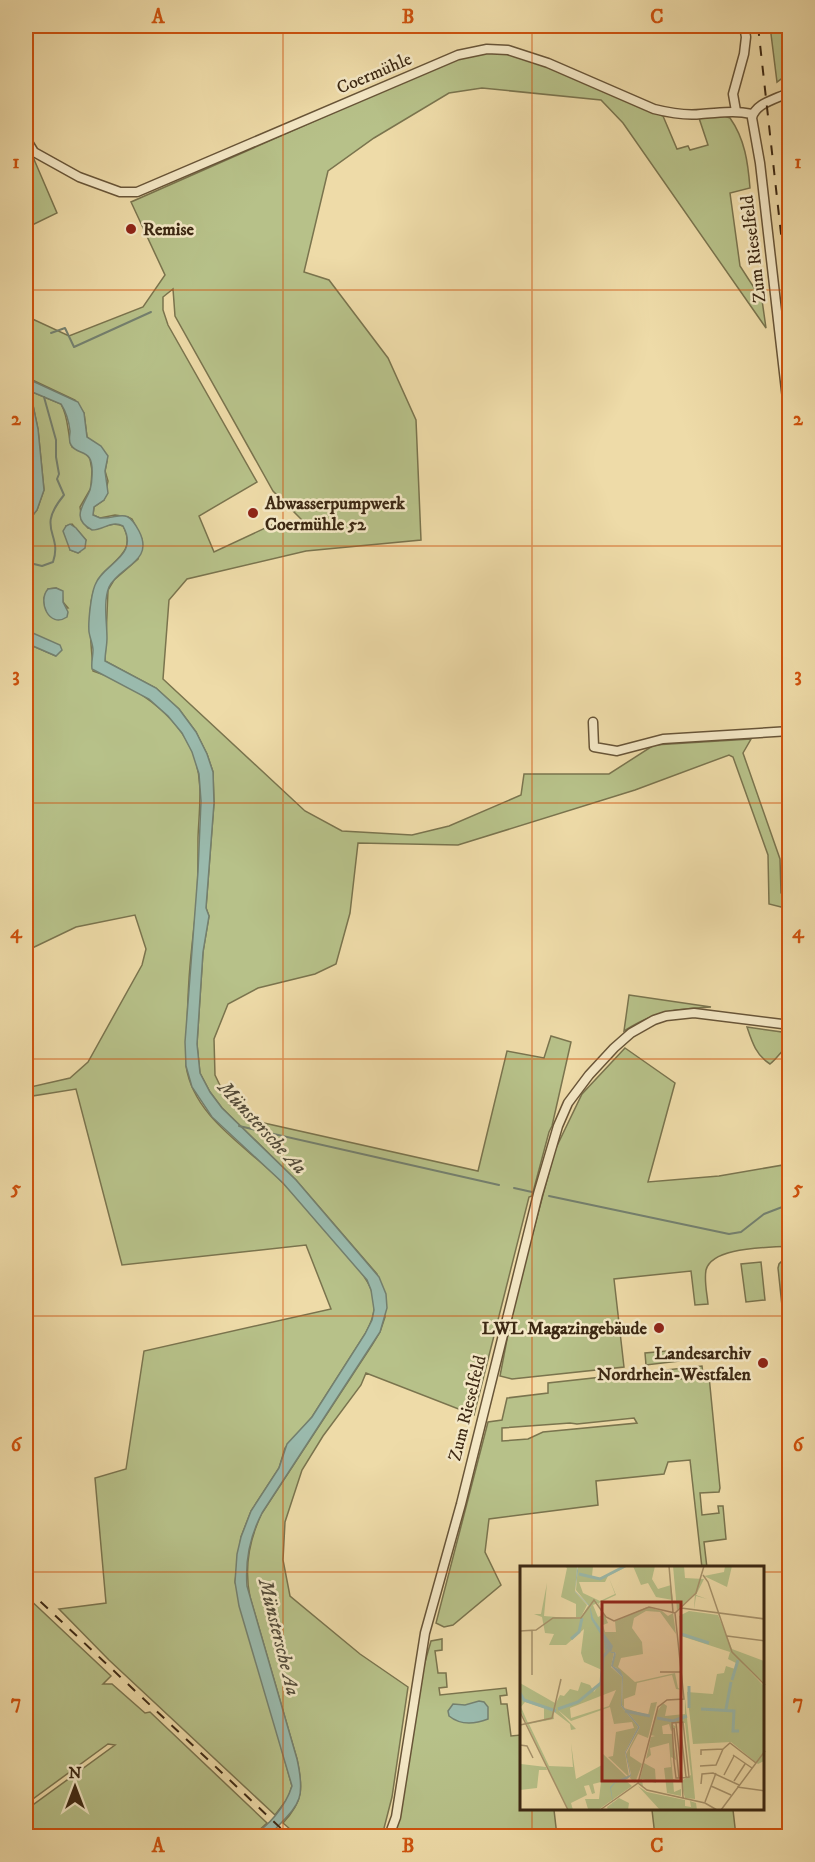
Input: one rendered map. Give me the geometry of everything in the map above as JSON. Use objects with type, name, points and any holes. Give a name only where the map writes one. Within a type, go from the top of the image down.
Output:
[{"type":"street","points":[[736,111],[733,94],[744,54],[746,37],[744,26]]},
{"type":"street","name":"Coermühle","points":[[26,139],[34,152],[79,177],[120,192],[137,192],[458,55],[487,49],[508,50],[526,55],[654,109],[669,113],[701,114],[736,111],[753,114]]},
{"type":"street","points":[[753,114],[761,106],[789,92]]},
{"type":"street","name":"Zum Rieselfeld","points":[[753,114],[789,425]]},
{"type":"street","points":[[593,722],[594,747],[617,751],[663,740],[789,731]]},
{"type":"street","name":"Zum Rieselfeld","points":[[389,1836],[396,1817],[425,1633],[461,1504],[538,1194],[558,1126],[568,1103],[589,1075],[614,1048],[631,1033],[654,1020],[666,1016],[694,1013],[789,1025]]},
{"type":"green space","points":[[770,26],[789,26],[789,73],[777,82]]},
{"type":"green space","points":[[491,50],[547,65],[663,116],[677,149],[688,146],[690,150],[708,145],[699,118],[721,115],[730,118],[747,160],[750,188],[730,193],[740,266],[762,300],[766,328],[623,123],[601,100],[482,88],[449,93],[374,138],[328,171],[304,272],[329,280],[388,358],[416,420],[421,540],[306,551],[187,579],[169,600],[163,679],[305,811],[342,831],[412,835],[449,826],[521,795],[524,774],[609,774],[654,745],[751,739],[743,753],[780,859],[781,893],[789,895],[789,909],[769,904],[768,855],[733,757],[729,755],[635,790],[458,845],[358,843],[350,913],[336,964],[315,974],[258,988],[228,1004],[214,1039],[215,1075],[229,1104],[264,1123],[478,1171],[507,1051],[544,1058],[551,1036],[571,1042],[552,1126],[532,1196],[529,1197],[474,1415],[366,1373],[361,1385],[323,1436],[302,1470],[285,1522],[283,1560],[290,1596],[360,1654],[408,1687],[392,1797],[382,1836],[298,1836],[283,1823],[298,1800],[300,1778],[297,1759],[250,1597],[249,1554],[262,1513],[372,1345],[385,1317],[377,1274],[296,1180],[222,1108],[200,1073],[197,1044],[203,952],[209,916],[206,908],[214,803],[213,772],[196,732],[179,709],[156,688],[105,661],[108,590],[114,580],[138,559],[142,539],[132,519],[128,517],[115,515],[100,518],[93,515],[94,507],[104,500],[108,481],[105,471],[107,461],[87,437],[84,413],[75,400],[26,377],[26,316],[69,336],[143,307],[165,275],[131,202],[462,56]],"holes":[[[173,289],[175,316],[273,491],[306,524],[278,522],[214,552],[199,516],[257,482],[168,325],[163,310],[163,297]]]},
{"type":"green space","points":[[26,145],[57,213],[26,228]]},
{"type":"green space","points":[[30,391],[61,404],[72,447],[86,453],[90,459],[91,488],[80,507],[82,520],[88,528],[93,529],[118,524],[123,526],[127,535],[127,543],[122,555],[101,576],[92,597],[90,622],[93,671],[123,683],[165,713],[186,739],[199,774],[197,890],[189,978],[186,1066],[191,1085],[200,1102],[212,1117],[284,1184],[355,1264],[369,1284],[374,1299],[372,1317],[365,1334],[312,1417],[285,1448],[279,1468],[251,1511],[241,1537],[235,1582],[292,1786],[288,1798],[275,1815],[109,1660],[59,1609],[106,1603],[95,1478],[126,1469],[144,1351],[331,1309],[306,1245],[122,1265],[76,1089],[26,1097],[26,1088],[70,1078],[88,1062],[142,965],[146,949],[135,915],[76,927],[26,951],[26,643],[56,656],[29,630],[26,630],[26,524],[37,510],[44,490],[38,429]],"holes":[[[72,524],[86,540],[78,553],[70,550],[66,526]],[[56,588],[62,591],[63,602],[68,608],[46,610],[44,598],[48,589]]]},
{"type":"green space","points":[[629,995],[711,1007],[666,1012],[646,1019],[624,1031]]},
{"type":"green space","points":[[747,1027],[789,1033],[789,1046],[770,1064],[758,1052]]},
{"type":"green space","points":[[625,1048],[675,1083],[648,1182],[719,1176],[789,1164],[789,1246],[730,1252],[710,1262],[705,1274],[708,1304],[695,1305],[691,1271],[614,1279],[624,1367],[512,1379],[500,1376],[514,1303],[555,1150],[582,1094]]},
{"type":"green space","points":[[785,1258],[789,1258],[789,1372],[778,1268]]},
{"type":"green space","points":[[761,1262],[765,1300],[746,1302],[741,1264]]},
{"type":"green space","points":[[678,1350],[679,1361],[646,1365],[645,1353]]},
{"type":"green space","points":[[702,1366],[703,1374],[680,1376],[681,1379],[709,1376],[720,1488],[719,1492],[700,1493],[702,1515],[719,1513],[718,1506],[723,1506],[726,1539],[704,1542],[707,1566],[702,1566],[690,1460],[668,1462],[664,1474],[596,1481],[598,1505],[489,1519],[485,1552],[501,1585],[453,1625],[444,1627],[436,1623],[488,1422],[502,1420],[507,1398],[548,1393],[548,1383]],"holes":[[[634,1418],[637,1423],[543,1432],[528,1439],[502,1441],[502,1428]]]},
{"type":"green space","points":[[26,1596],[111,1676],[103,1684],[112,1684],[145,1713],[150,1712],[267,1823],[249,1836],[26,1836],[26,1810],[115,1745],[108,1744],[26,1804]]},
{"type":"green space","points":[[442,1639],[442,1650],[435,1651],[438,1673],[446,1673],[447,1687],[439,1688],[440,1695],[506,1688],[507,1695],[500,1696],[501,1704],[507,1704],[511,1736],[520,1735],[520,1811],[554,1811],[557,1836],[394,1836],[400,1813],[423,1669],[431,1641]]},
{"type":"green space","points":[[652,1811],[733,1811],[736,1836],[655,1836]]},
{"type":"shaded area","points":[[26,378],[78,402],[84,413],[87,437],[101,446],[108,456],[105,471],[108,493],[104,500],[94,507],[93,515],[100,518],[126,516],[134,523],[143,541],[139,557],[114,580],[107,593],[105,661],[156,688],[179,709],[196,732],[213,772],[214,803],[206,908],[209,916],[203,952],[197,1044],[200,1073],[222,1108],[296,1180],[379,1277],[386,1294],[387,1308],[380,1332],[262,1513],[249,1548],[247,1586],[297,1759],[301,1786],[300,1795],[293,1810],[269,1836],[249,1836],[263,1828],[275,1816],[292,1786],[239,1606],[235,1582],[237,1554],[251,1511],[279,1468],[287,1444],[312,1417],[365,1334],[374,1310],[371,1290],[367,1280],[283,1183],[212,1117],[192,1087],[186,1066],[185,1042],[198,872],[201,801],[199,774],[192,752],[182,733],[168,716],[149,699],[92,669],[93,648],[89,627],[95,585],[99,577],[124,552],[127,537],[123,526],[119,524],[92,530],[82,521],[80,511],[90,490],[91,460],[74,449],[70,443],[69,424],[61,404],[30,391],[38,429],[44,490],[37,510],[26,524],[32,493],[26,418]]},
{"type":"shaded area","points":[[70,524],[86,540],[85,548],[78,553],[70,550],[63,531]]},
{"type":"shaded area","points":[[56,588],[63,591],[63,602],[68,612],[67,617],[61,620],[50,617],[44,606],[48,589]]},
{"type":"shaded area","points":[[26,630],[60,645],[62,650],[56,656],[26,643]]},
{"type":"shaded area","points":[[484,1702],[488,1707],[488,1719],[468,1723],[449,1716],[448,1711],[453,1704],[465,1705]]},
{"type":"waterway","points":[[51,333],[65,328],[74,347],[151,312]]},
{"type":"waterway","points":[[26,562],[42,566],[53,562],[55,544],[51,531],[51,516],[64,495],[57,479],[59,474],[56,440],[44,397]]},
{"type":"waterway","name":"Münstersche Aa","points":[[239,1126],[499,1185]]},
{"type":"waterway","points":[[514,1188],[532,1192]]},
{"type":"waterway","points":[[549,1196],[729,1234],[741,1232],[764,1214],[790,1204]]},
{"type":"railway","points":[[758,26],[790,315]]},
{"type":"railway","points":[[26,1588],[289,1836]]},
{"type":"place","name":"Remise","points":[[131,229]]},
{"type":"place","name":"Abwasserpumpwerk Coermühle 52","points":[[253,513]]},
{"type":"place","name":"LWL Magazingebäude","points":[[659,1328]]},
{"type":"place","name":"Landesarchiv Nordrhein-Westfalen","points":[[763,1363]]}]
